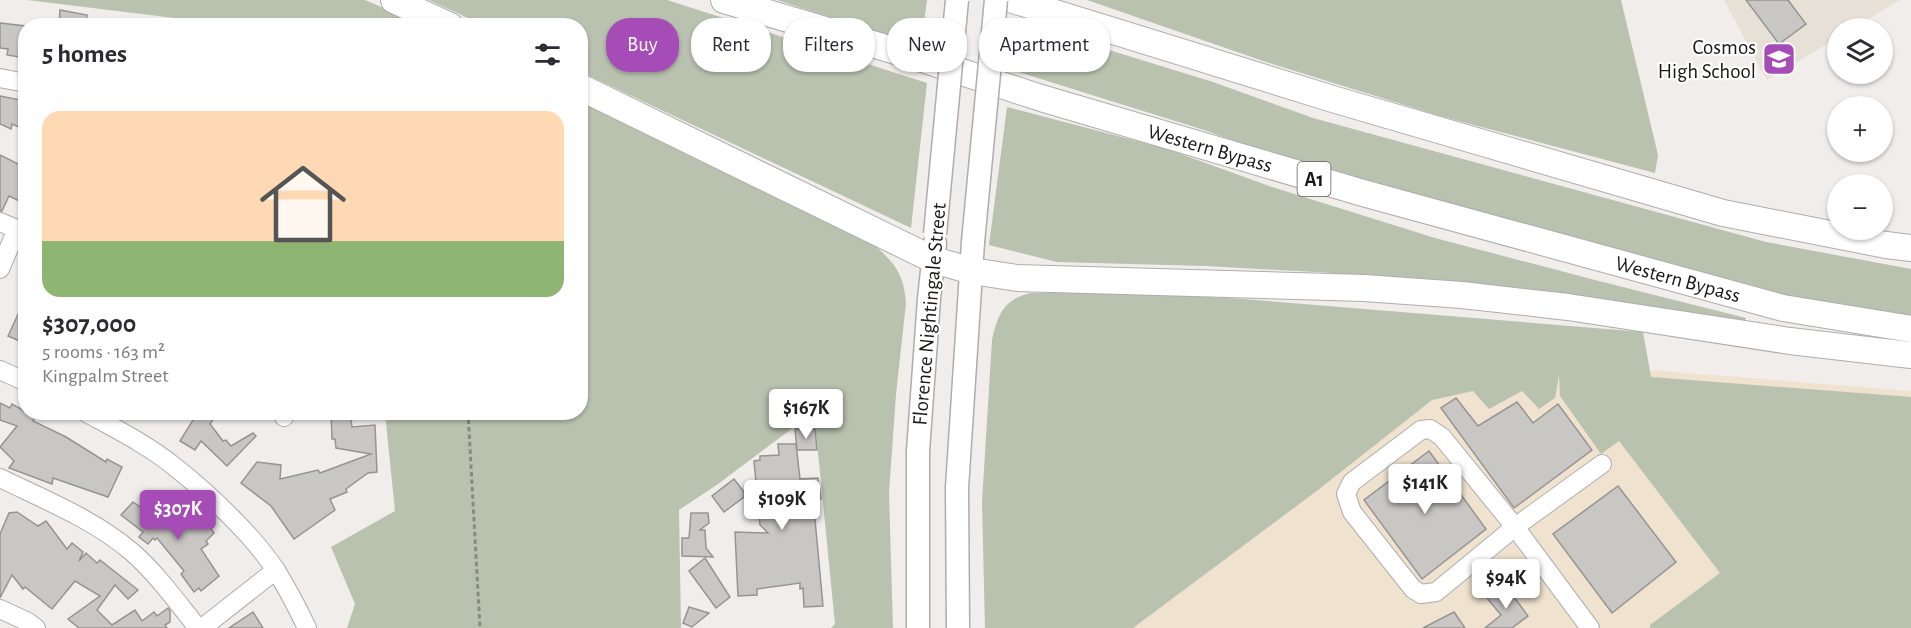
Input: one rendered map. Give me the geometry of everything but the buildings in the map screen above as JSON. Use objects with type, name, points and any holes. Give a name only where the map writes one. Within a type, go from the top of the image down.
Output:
[{"type":"highway","points":[[394,0],[433,18]]},
{"type":"highway","name":"Western Bypass","points":[[724,0],[916,57],[1053,102],[1362,193],[1783,308],[1911,329]]},
{"type":"highway","points":[[1013,0],[1336,100],[1723,213],[1911,248]]},
{"type":"highway","points":[[588,91],[933,260],[972,271],[1017,278],[1364,288],[1462,295],[1568,307],[1790,341],[1911,355]]},
{"type":"main road","name":"Florence Nightingale Street","points":[[918,628],[918,451],[929,298],[957,0]]},
{"type":"main road","name":"Florence Nightingale Street","points":[[958,628],[957,488],[974,242],[996,0]]},
{"type":"street","points":[[0,78],[18,81]]},
{"type":"street","points":[[0,222],[18,230]]},
{"type":"street","points":[[0,269],[18,236]]},
{"type":"street","points":[[0,370],[18,378]]},
{"type":"street","points":[[100,420],[175,466],[247,535],[276,570],[307,628]]},
{"type":"street","points":[[1590,628],[1515,527],[1442,437],[1430,429],[1421,430],[1353,482],[1346,494],[1352,512],[1413,589],[1421,594],[1436,592],[1515,527],[1602,464]]},
{"type":"street","points":[[0,478],[77,516],[116,540],[152,571],[200,628],[276,570]]},
{"type":"street","points":[[0,609],[36,628]]},
{"type":"path","points":[[468,420],[480,628]]},
{"type":"shaded area","name":"Cosmos High School","points":[[1724,0],[1900,0],[1870,18],[1827,18],[1827,44],[1767,80]]},
{"type":"shaded area","points":[[1306,343],[1911,391],[1911,628],[1116,628]]},
{"type":"green space","points":[[27,0],[365,0],[407,18],[175,18]]},
{"type":"green space","points":[[429,0],[667,0],[723,18],[691,18],[691,72],[771,72],[771,33],[783,37],[783,72],[875,72],[875,66],[927,83],[911,228],[588,75],[588,18],[468,18]]},
{"type":"green space","points":[[777,0],[927,0],[925,18],[887,18],[887,36],[875,32],[875,18],[832,18]]},
{"type":"green space","points":[[1087,0],[1621,0],[1658,155],[1655,173],[1440,116],[1266,62]]},
{"type":"green space","points":[[1110,50],[1213,82],[1313,118],[1766,242],[1911,269],[1911,320],[1810,303],[1320,172],[1204,130],[1018,72],[1110,72]]},
{"type":"green space","points":[[588,103],[873,244],[897,269],[903,284],[906,303],[896,394],[889,493],[893,628],[831,628],[835,624],[814,412],[718,484],[679,510],[681,628],[347,628],[355,604],[331,547],[395,511],[386,420],[588,420]]},
{"type":"green space","points":[[1007,107],[1167,149],[1272,187],[1435,238],[1746,318],[1742,326],[1467,286],[1333,273],[1206,266],[1057,262],[989,245]]},
{"type":"green space","points":[[1031,293],[1140,293],[1244,299],[1643,332],[1651,377],[1911,397],[1911,628],[1650,628],[1650,625],[1720,573],[1619,441],[1601,454],[1560,396],[1559,375],[1555,398],[1539,409],[1522,391],[1489,409],[1473,391],[1432,400],[1318,490],[1133,628],[985,628],[982,502],[992,340],[1000,315],[1008,304],[1014,299]]},
{"type":"place","name":"Cosmos High School","points":[[1779,59]]}]
